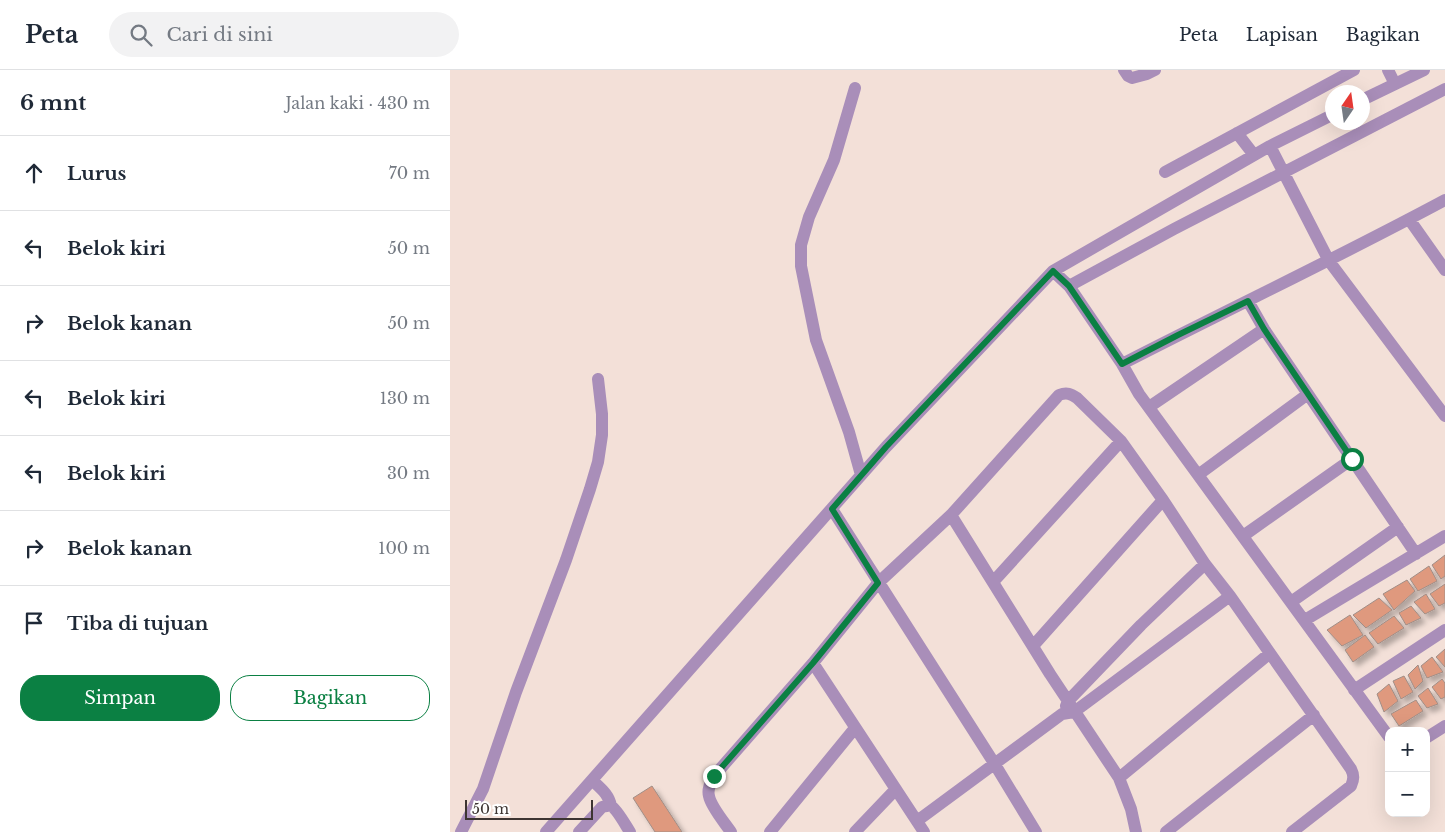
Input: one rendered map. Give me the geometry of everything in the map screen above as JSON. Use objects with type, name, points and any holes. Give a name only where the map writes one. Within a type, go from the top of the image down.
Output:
[{"type":"street","points":[[1124,70],[1132,78],[1156,70]]},
{"type":"street","points":[[1165,172],[1354,70]]},
{"type":"street","points":[[1388,70],[1395,84]]},
{"type":"street","points":[[1370,96],[1424,70]]},
{"type":"street","points":[[855,88],[834,160],[808,217],[801,245],[801,266],[816,340],[849,432],[861,475]]},
{"type":"street","points":[[1069,286],[1174,229],[1445,89]]},
{"type":"street","points":[[546,832],[861,475],[1053,271],[1270,146],[1325,118]]},
{"type":"street","points":[[1237,133],[1254,155]]},
{"type":"street","points":[[1270,146],[1329,261],[1445,416]]},
{"type":"street","points":[[1122,364],[1329,261],[1445,200]]},
{"type":"street","points":[[1409,219],[1445,270]]},
{"type":"street","points":[[1053,271],[1069,286],[1122,364],[1139,394],[1385,732]]},
{"type":"street","points":[[1248,301],[1264,329],[1416,554]]},
{"type":"street","points":[[1149,407],[1264,329]]},
{"type":"street","points":[[460,832],[483,789],[516,692],[566,560],[590,489],[598,462],[602,435],[598,379]]},
{"type":"street","points":[[731,832],[708,796],[714,776],[813,663],[878,583],[951,515],[1059,395],[1066,392],[1077,398],[1121,440],[1205,564],[1230,596],[1351,769],[1354,775],[1351,786],[1292,832]]},
{"type":"street","points":[[1198,476],[1308,394]]},
{"type":"street","points":[[993,582],[1121,440]]},
{"type":"street","points":[[1243,536],[1352,459]]},
{"type":"street","points":[[1033,646],[1163,500]]},
{"type":"street","points":[[832,509],[1036,832]]},
{"type":"street","points":[[951,515],[1068,700],[1068,713],[1119,778],[1131,809],[1136,832]]},
{"type":"street","points":[[1291,602],[1398,527]]},
{"type":"street","points":[[1305,620],[1445,536]]},
{"type":"street","points":[[1068,700],[1205,564]]},
{"type":"street","points":[[813,663],[921,827],[994,763],[1068,713],[1230,596]]},
{"type":"street","points":[[1354,690],[1445,630]]},
{"type":"street","points":[[1119,778],[1270,653]]},
{"type":"street","points":[[1166,832],[1314,715]]},
{"type":"street","points":[[1430,735],[1445,726]]},
{"type":"street","points":[[770,832],[855,728]]},
{"type":"street","points":[[592,780],[606,793],[611,806],[630,832]]},
{"type":"street","points":[[855,832],[896,789]]},
{"type":"street","points":[[579,832],[602,807],[611,806]]},
{"type":"building","points":[[1445,555],[1445,576],[1441,579],[1432,565]]},
{"type":"building","points":[[1429,566],[1437,581],[1418,591],[1410,579]]},
{"type":"building","points":[[1407,580],[1415,591],[1394,610],[1383,594]]},
{"type":"building","points":[[1445,584],[1445,603],[1439,606],[1430,594]]},
{"type":"building","points":[[1426,594],[1435,609],[1425,614],[1414,602]]},
{"type":"building","points":[[1379,598],[1392,610],[1366,628],[1353,615]]},
{"type":"building","points":[[1411,606],[1421,618],[1406,625],[1399,613]]},
{"type":"building","points":[[1350,615],[1363,635],[1342,646],[1327,630]]},
{"type":"building","points":[[1394,616],[1404,628],[1378,644],[1369,633]]},
{"type":"building","points":[[1365,635],[1374,647],[1353,662],[1345,650]]},
{"type":"building","points":[[1445,649],[1445,667],[1436,657]]},
{"type":"building","points":[[1432,657],[1443,672],[1427,678],[1421,666]]},
{"type":"building","points":[[1418,665],[1423,681],[1415,689],[1408,675]]},
{"type":"building","points":[[1404,676],[1413,692],[1401,699],[1393,681]]},
{"type":"building","points":[[1442,679],[1445,683],[1445,697],[1441,699],[1432,687]]},
{"type":"building","points":[[1389,684],[1398,701],[1384,712],[1377,694]]},
{"type":"building","points":[[1428,688],[1438,704],[1427,708],[1418,696]]},
{"type":"building","points":[[1416,700],[1423,711],[1399,726],[1391,714]]},
{"type":"building","points":[[652,786],[682,832],[655,832],[633,798]]},
{"type":"route","points":[[714,776],[813,663],[878,583],[832,509],[886,447],[1053,271],[1069,286],[1122,364],[1248,301],[1264,329],[1352,459]]}]
